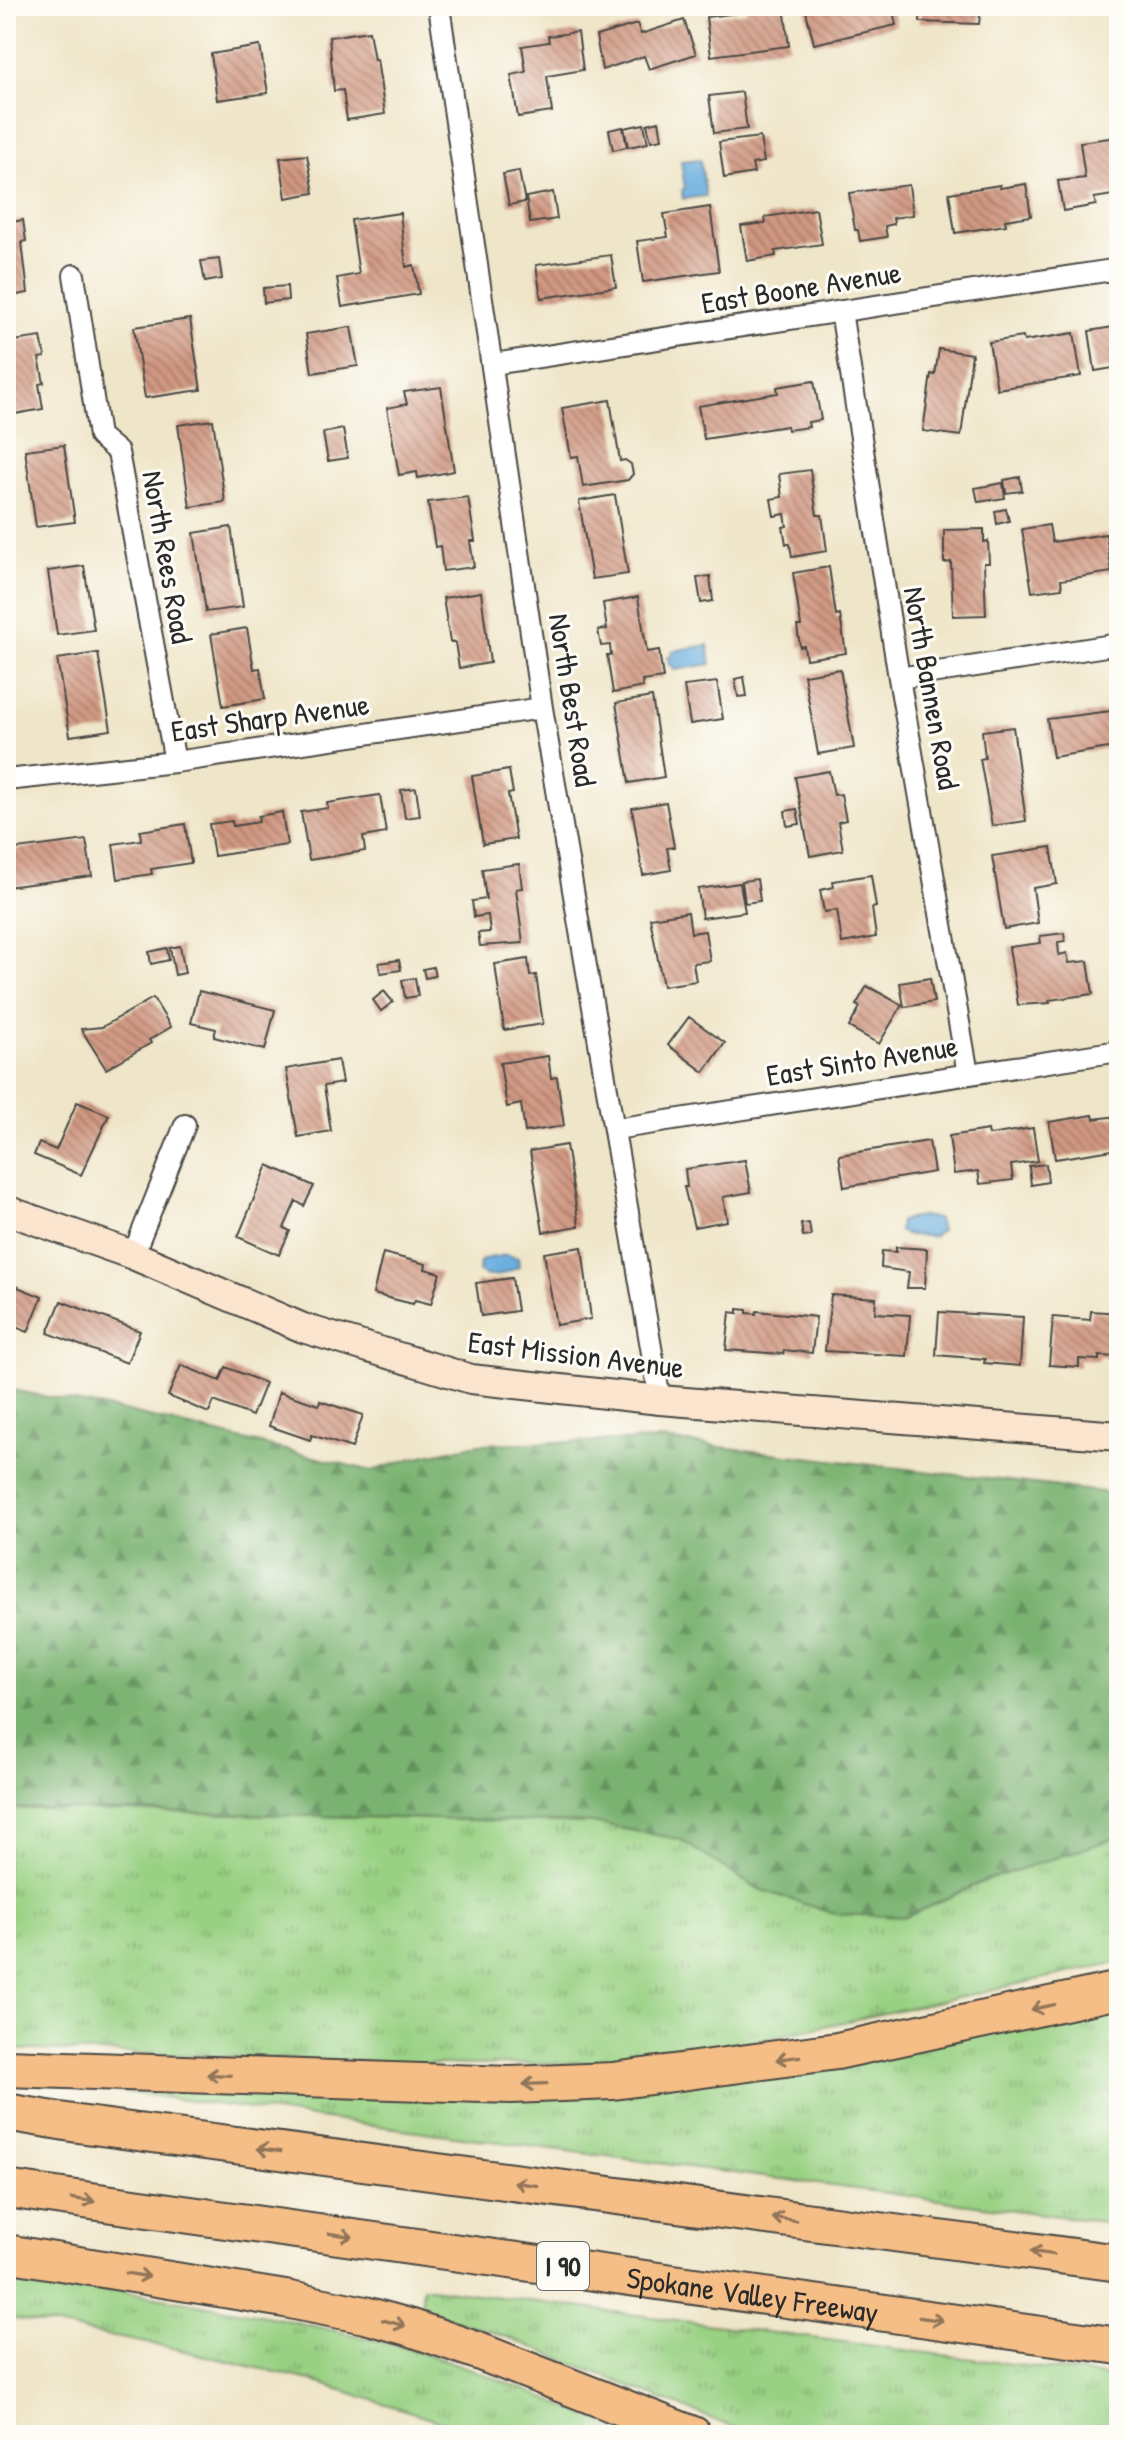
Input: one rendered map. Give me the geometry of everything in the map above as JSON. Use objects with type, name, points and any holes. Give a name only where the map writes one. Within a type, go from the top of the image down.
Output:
[{"type":"highway","points":[[6,2068],[511,2085],[613,2081],[837,2051],[1119,1990]]},
{"type":"highway","points":[[6,2112],[93,2127],[1119,2263]]},
{"type":"highway","name":"Spokane Valley Freeway","points":[[6,2189],[1119,2346]]},
{"type":"highway","points":[[6,2253],[365,2315],[478,2351],[693,2435]]},
{"type":"street","name":"North Best Road","points":[[439,6],[542,708],[660,1400]]},
{"type":"street","name":"East Boone Avenue","points":[[493,364],[1119,269]]},
{"type":"street","name":"North Rees Road","points":[[74,275],[99,436],[118,452],[175,762]]},
{"type":"street","name":"North Bannen Road","points":[[841,311],[899,678],[968,1074]]},
{"type":"street","points":[[899,678],[1119,644]]},
{"type":"street","name":"East Sharp Avenue","points":[[6,780],[175,762],[542,708]]},
{"type":"street","name":"East Sinto Avenue","points":[[615,1129],[1119,1051]]},
{"type":"street","points":[[133,1255],[185,1125]]},
{"type":"street","name":"East Mission Avenue","points":[[6,1210],[133,1255],[303,1328],[471,1379],[660,1400],[1119,1436]]},
{"type":"green space","points":[[6,1389],[128,1412],[372,1471],[413,1458],[478,1444],[662,1440],[1119,1494],[1119,1837],[984,1881],[906,1917],[834,1914],[756,1888],[679,1839],[592,1823],[6,1808]]},
{"type":"green space","points":[[6,1808],[592,1823],[679,1839],[756,1888],[906,1917],[984,1881],[1119,1837],[1119,1962],[765,2039],[604,2062],[471,2065],[6,2049]]},
{"type":"green space","points":[[1119,2007],[1119,2224],[85,2087],[453,2093]]},
{"type":"green space","points":[[6,2272],[261,2315],[362,2337],[468,2368],[633,2435],[484,2435],[310,2380],[163,2346],[6,2317]]},
{"type":"green space","points":[[423,2287],[1119,2378],[1119,2435],[752,2435],[507,2337],[421,2309]]},
{"type":"water","points":[[700,159],[706,196],[683,199],[682,190],[685,189],[681,161]]},
{"type":"water","points":[[708,645],[711,664],[674,670],[673,665],[669,665],[668,657],[672,657],[672,651]]},
{"type":"water","points":[[922,1216],[938,1219],[941,1230],[933,1237],[899,1231],[900,1221]]},
{"type":"water","points":[[506,1255],[518,1258],[519,1267],[494,1276],[479,1272],[480,1262],[484,1259]]},
{"type":"building","points":[[746,6],[784,6],[789,46],[711,56],[706,17],[746,12]]},
{"type":"building","points":[[892,6],[896,25],[814,44],[805,7]]},
{"type":"building","points":[[921,6],[981,6],[979,24],[920,22]]},
{"type":"building","points":[[684,20],[696,54],[649,69],[644,56],[602,70],[596,36],[637,24],[641,34]]},
{"type":"building","points":[[369,31],[374,60],[377,59],[385,114],[347,120],[343,90],[334,91],[329,37]]},
{"type":"building","points":[[578,32],[583,70],[547,76],[552,112],[518,117],[511,75],[526,72],[522,46],[549,42],[548,36]]},
{"type":"building","points":[[260,46],[268,93],[217,100],[211,54]]},
{"type":"building","points":[[742,92],[747,129],[714,133],[709,96]]},
{"type":"building","points":[[659,121],[662,139],[651,141],[647,124]]},
{"type":"building","points":[[644,124],[648,143],[628,147],[624,128]]},
{"type":"building","points":[[623,127],[627,147],[613,150],[609,130]]},
{"type":"building","points":[[760,137],[764,162],[752,164],[754,173],[724,178],[719,142]]},
{"type":"building","points":[[1117,137],[1119,194],[1094,198],[1096,205],[1063,211],[1058,181],[1085,178],[1080,142]]},
{"type":"building","points":[[307,155],[314,193],[286,198],[280,158]]},
{"type":"building","points":[[519,171],[525,202],[509,205],[503,174]]},
{"type":"building","points":[[1026,184],[1031,216],[1005,220],[1006,225],[955,233],[949,193]]},
{"type":"building","points":[[909,185],[913,215],[893,218],[894,224],[885,226],[887,237],[860,241],[858,230],[855,230],[849,193]]},
{"type":"building","points":[[553,192],[557,219],[530,223],[526,197]]},
{"type":"building","points":[[710,207],[719,271],[643,282],[637,241],[668,237],[664,214]]},
{"type":"building","points":[[816,209],[822,244],[775,251],[776,256],[747,261],[741,226],[766,223],[765,217]]},
{"type":"building","points":[[400,213],[406,267],[414,265],[419,294],[342,307],[337,278],[359,274],[351,220]]},
{"type":"building","points":[[23,220],[26,241],[22,242],[28,293],[6,297],[6,223]]},
{"type":"building","points":[[611,255],[616,287],[541,298],[536,265]]},
{"type":"building","points":[[219,259],[222,279],[205,282],[201,261]]},
{"type":"building","points":[[287,286],[288,300],[264,303],[263,288]]},
{"type":"building","points":[[190,319],[201,390],[145,398],[134,327]]},
{"type":"building","points":[[1119,326],[1119,367],[1095,371],[1089,331]]},
{"type":"building","points":[[351,327],[358,366],[312,373],[306,334]]},
{"type":"building","points":[[1074,333],[1081,376],[997,389],[989,342],[1023,337],[1024,341]]},
{"type":"building","points":[[41,337],[45,357],[39,358],[44,383],[39,384],[43,409],[15,414],[6,342]]},
{"type":"building","points":[[939,349],[972,354],[961,436],[923,431],[931,374],[935,375]]},
{"type":"building","points":[[814,381],[821,420],[808,422],[809,427],[788,430],[787,426],[704,439],[698,406],[778,393],[777,387]]},
{"type":"building","points":[[441,387],[454,471],[418,478],[417,472],[399,475],[387,408],[407,404],[404,392]]},
{"type":"building","points":[[610,400],[620,461],[631,464],[633,474],[628,480],[583,487],[578,456],[571,457],[562,408]]},
{"type":"building","points":[[213,420],[225,502],[190,507],[178,425]]},
{"type":"building","points":[[343,429],[348,458],[328,461],[323,433]]},
{"type":"building","points":[[64,445],[75,522],[36,527],[25,450]]},
{"type":"building","points":[[810,470],[817,515],[822,515],[827,551],[792,557],[783,527],[787,526],[785,514],[774,516],[771,499],[782,497],[779,474]]},
{"type":"building","points":[[1020,477],[1022,491],[1006,493],[1004,480]]},
{"type":"building","points":[[1003,483],[1005,498],[978,502],[975,488]]},
{"type":"building","points":[[615,495],[628,574],[592,579],[579,501]]},
{"type":"building","points":[[468,497],[475,541],[470,541],[474,567],[443,571],[440,546],[435,547],[428,502]]},
{"type":"building","points":[[1006,509],[1009,521],[997,524],[995,511]]},
{"type":"building","points":[[1049,525],[1052,542],[1106,534],[1112,572],[1061,580],[1062,588],[1032,592],[1022,529]]},
{"type":"building","points":[[231,527],[243,607],[206,612],[194,533]]},
{"type":"building","points":[[984,529],[989,563],[984,563],[986,615],[953,616],[951,562],[944,563],[944,530]]},
{"type":"building","points":[[84,566],[94,630],[57,635],[48,571]]},
{"type":"building","points":[[829,567],[836,616],[840,615],[846,653],[806,659],[804,646],[800,647],[797,626],[801,626],[793,573]]},
{"type":"building","points":[[710,576],[713,601],[701,603],[697,578]]},
{"type":"building","points":[[481,592],[490,663],[459,668],[455,642],[450,642],[443,598]]},
{"type":"building","points":[[638,597],[647,652],[659,650],[663,678],[642,681],[643,687],[613,693],[607,655],[611,655],[610,645],[601,646],[598,630],[607,629],[603,603]]},
{"type":"building","points":[[247,628],[254,669],[260,668],[265,699],[223,706],[211,634]]},
{"type":"building","points":[[98,653],[111,730],[70,736],[57,659]]},
{"type":"building","points":[[840,669],[854,748],[818,754],[804,675]]},
{"type":"building","points":[[744,677],[747,696],[738,697],[735,679]]},
{"type":"building","points":[[717,682],[723,719],[690,724],[684,686]]},
{"type":"building","points":[[652,697],[664,777],[629,783],[616,703]]},
{"type":"building","points":[[1119,710],[1119,742],[1115,742],[1115,747],[1053,757],[1047,719]]},
{"type":"building","points":[[1013,727],[1026,821],[992,826],[980,759],[985,758],[982,731]]},
{"type":"building","points":[[509,770],[513,793],[508,794],[516,839],[483,844],[472,776]]},
{"type":"building","points":[[829,771],[834,795],[841,794],[846,820],[838,822],[843,850],[810,856],[795,777]]},
{"type":"building","points":[[416,788],[420,816],[405,818],[401,790]]},
{"type":"building","points":[[380,795],[386,833],[363,837],[365,851],[309,860],[301,812],[328,808],[327,803]]},
{"type":"building","points":[[666,802],[674,847],[667,848],[671,870],[643,875],[632,808]]},
{"type":"building","points":[[797,809],[800,824],[787,826],[785,811]]},
{"type":"building","points":[[282,812],[287,845],[214,856],[209,824],[232,821],[233,826],[259,822],[258,816]]},
{"type":"building","points":[[185,824],[191,863],[151,869],[152,874],[118,879],[113,844],[141,840],[140,831]]},
{"type":"building","points":[[86,840],[92,876],[6,887],[9,850]]},
{"type":"building","points":[[1051,847],[1057,884],[1033,888],[1038,923],[1004,929],[992,856]]},
{"type":"building","points":[[519,864],[522,888],[516,889],[523,943],[480,946],[478,933],[490,932],[488,915],[474,917],[472,901],[486,899],[482,869]]},
{"type":"building","points":[[871,875],[876,907],[872,908],[876,937],[842,943],[837,910],[824,912],[820,890],[834,887],[833,881]]},
{"type":"building","points":[[757,879],[760,901],[745,903],[742,881]]},
{"type":"building","points":[[740,883],[745,912],[702,918],[698,889]]},
{"type":"building","points":[[688,912],[691,933],[705,931],[710,961],[693,963],[696,981],[663,986],[650,918]]},
{"type":"building","points":[[1064,933],[1065,941],[1058,942],[1059,955],[1067,953],[1069,963],[1088,961],[1093,994],[1049,1000],[1050,1003],[1018,1005],[1009,947],[1041,943],[1040,936]]},
{"type":"building","points":[[180,946],[185,973],[175,975],[170,948]]},
{"type":"building","points":[[167,948],[169,960],[151,964],[149,952]]},
{"type":"building","points":[[528,959],[530,976],[536,975],[543,1024],[504,1030],[495,964]]},
{"type":"building","points":[[399,960],[401,970],[381,973],[379,963]]},
{"type":"building","points":[[433,967],[435,976],[425,978],[423,969]]},
{"type":"building","points":[[415,978],[418,996],[405,998],[402,980]]},
{"type":"building","points":[[930,978],[934,1002],[904,1007],[900,983]]},
{"type":"building","points":[[867,986],[902,1005],[879,1044],[849,1027],[860,1007],[856,1005]]},
{"type":"building","points":[[199,991],[275,1010],[265,1050],[214,1037],[216,1029],[191,1023]]},
{"type":"building","points":[[384,991],[393,1002],[381,1011],[373,1000]]},
{"type":"building","points":[[153,998],[171,1027],[149,1040],[151,1043],[106,1069],[81,1029],[102,1027]]},
{"type":"building","points":[[689,1017],[725,1043],[704,1072],[668,1045]]},
{"type":"building","points":[[548,1056],[551,1078],[557,1077],[564,1126],[525,1132],[521,1104],[507,1107],[500,1063]]},
{"type":"building","points":[[338,1060],[342,1083],[324,1086],[331,1131],[298,1137],[286,1069]]},
{"type":"building","points":[[77,1102],[109,1115],[81,1175],[34,1155],[39,1143],[56,1150]]},
{"type":"building","points":[[1093,1115],[1094,1119],[1119,1116],[1119,1149],[1055,1159],[1049,1122]]},
{"type":"building","points":[[1033,1128],[1038,1161],[1011,1165],[1013,1180],[980,1184],[978,1171],[954,1174],[949,1136],[988,1130],[989,1135]]},
{"type":"building","points":[[929,1141],[934,1172],[844,1187],[839,1155]]},
{"type":"building","points":[[566,1145],[579,1226],[543,1232],[530,1151]]},
{"type":"building","points":[[745,1160],[751,1192],[723,1197],[727,1221],[694,1227],[684,1187],[687,1187],[685,1169]]},
{"type":"building","points":[[1046,1164],[1048,1182],[1031,1185],[1029,1166]]},
{"type":"building","points":[[268,1165],[314,1186],[304,1206],[296,1201],[284,1228],[290,1231],[279,1255],[238,1237]]},
{"type":"building","points":[[809,1223],[811,1236],[803,1237],[801,1224]]},
{"type":"building","points":[[582,1247],[591,1319],[556,1325],[544,1253]]},
{"type":"building","points":[[896,1247],[927,1249],[925,1288],[907,1288],[909,1272],[881,1268],[882,1251],[896,1252]]},
{"type":"building","points":[[383,1253],[426,1264],[425,1269],[440,1273],[431,1304],[415,1300],[413,1304],[373,1294]]},
{"type":"building","points":[[512,1278],[517,1311],[481,1316],[476,1283]]},
{"type":"building","points":[[6,1282],[42,1297],[28,1332],[6,1323]]},
{"type":"building","points":[[831,1295],[876,1298],[875,1313],[910,1315],[907,1356],[825,1351]]},
{"type":"building","points":[[61,1301],[140,1331],[127,1363],[48,1333]]},
{"type":"building","points":[[738,1309],[756,1314],[757,1311],[816,1317],[812,1353],[726,1350],[730,1312],[738,1313]]},
{"type":"building","points":[[1091,1311],[1119,1313],[1119,1357],[1079,1359],[1079,1367],[1049,1365],[1053,1317],[1090,1320]]},
{"type":"building","points":[[939,1312],[1023,1317],[1020,1366],[936,1355]]},
{"type":"building","points":[[181,1365],[220,1381],[226,1367],[265,1383],[252,1416],[214,1401],[209,1413],[168,1396]]},
{"type":"building","points":[[279,1392],[363,1415],[352,1448],[312,1435],[310,1440],[269,1426]]}]
